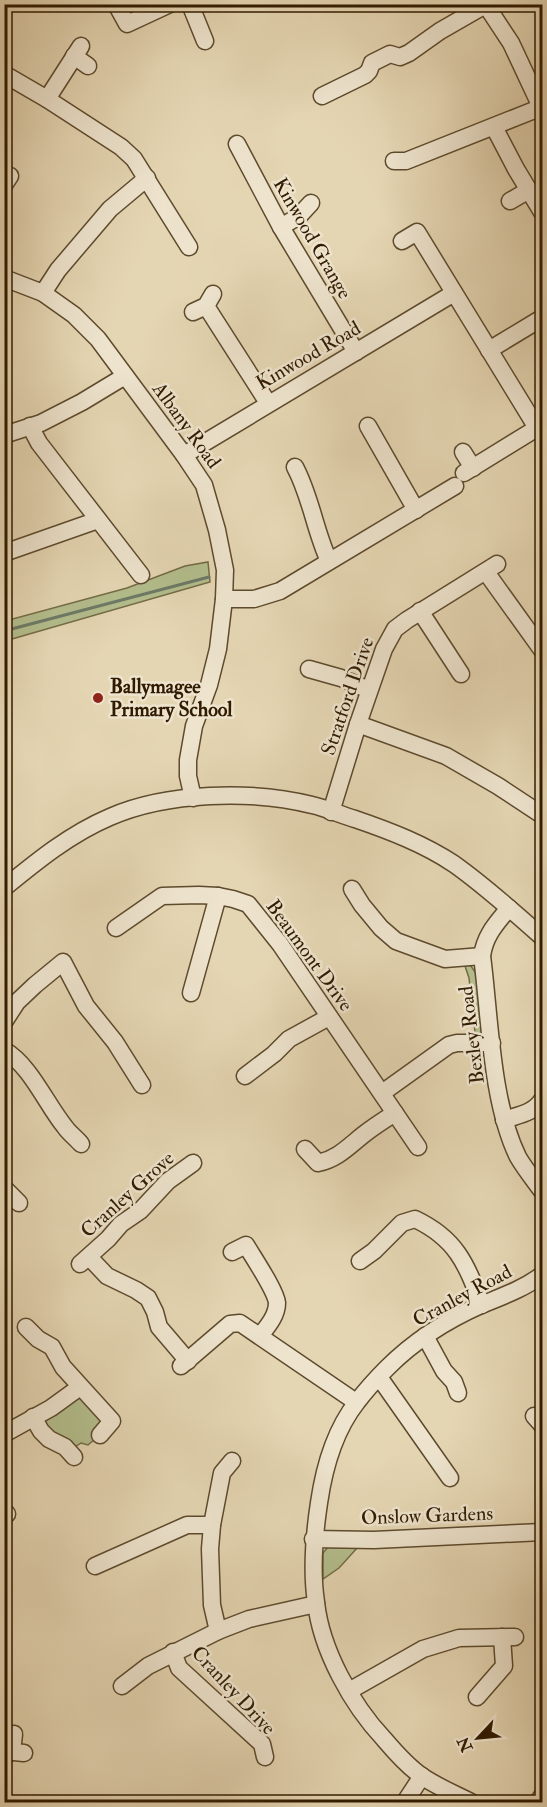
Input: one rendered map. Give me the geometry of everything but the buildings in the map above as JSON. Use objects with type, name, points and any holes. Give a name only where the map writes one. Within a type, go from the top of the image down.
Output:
[{"type":"street","points":[[116,4],[127,24],[170,4]]},
{"type":"street","points":[[190,4],[206,44]]},
{"type":"street","points":[[322,96],[365,75],[372,63],[390,54],[400,57],[409,53],[440,31],[486,5],[511,43],[542,107],[404,165]]},
{"type":"street","points":[[47,99],[77,51],[88,66]]},
{"type":"street","points":[[4,74],[121,147],[134,159],[147,178],[181,243]]},
{"type":"street","points":[[494,127],[543,212]]},
{"type":"street","name":"Kinwood Grange","points":[[236,144],[281,227],[356,352]]},
{"type":"street","points":[[43,293],[58,270],[110,209],[147,178]]},
{"type":"street","points":[[510,201],[529,190]]},
{"type":"street","points":[[281,227],[299,216],[311,203]]},
{"type":"street","points":[[224,599],[254,598],[280,591],[416,510],[540,427],[489,350],[417,232],[402,241]]},
{"type":"street","name":"Albany Road","points":[[4,278],[43,293],[74,315],[98,339],[184,454],[204,485],[217,530],[225,570],[224,599],[218,649],[209,685],[194,726],[188,760],[188,776],[193,798]]},
{"type":"street","name":"Kinwood Road","points":[[184,454],[454,293]]},
{"type":"street","points":[[204,304],[268,403]]},
{"type":"street","points":[[489,350],[543,318]]},
{"type":"street","points":[[4,435],[30,426],[82,402],[125,376]]},
{"type":"street","points":[[30,426],[39,443],[141,575]]},
{"type":"street","points":[[368,426],[373,448],[416,510]]},
{"type":"street","points":[[463,452],[464,476]]},
{"type":"street","points":[[295,467],[298,488],[329,561]]},
{"type":"street","points":[[4,553],[98,520]]},
{"type":"street","name":"Stratford Drive","points":[[331,812],[369,690],[384,649],[395,629],[491,568],[543,650]]},
{"type":"street","points":[[420,611],[461,674]]},
{"type":"street","points":[[309,669],[341,678],[369,690]]},
{"type":"street","points":[[358,724],[446,756],[543,815]]},
{"type":"street","points":[[4,888],[67,839],[111,816],[156,802],[256,796],[313,805],[389,830],[422,845],[454,864],[543,937]]},
{"type":"street","points":[[352,889],[381,928],[396,941],[445,959],[482,956]]},
{"type":"street","name":"Beaumont Drive","points":[[116,928],[162,896],[218,896],[233,898],[248,904],[280,944],[418,1148]]},
{"type":"street","points":[[191,993],[218,896]]},
{"type":"street","name":"Bexley Road","points":[[509,908],[486,938],[482,956],[492,1043],[504,1119],[519,1158],[543,1191]]},
{"type":"street","points":[[4,1022],[17,1002],[63,962],[86,1006],[115,1042],[142,1085]]},
{"type":"street","points":[[245,1076],[274,1054],[289,1039],[329,1017]]},
{"type":"street","points":[[382,1093],[449,1046],[457,1043],[492,1043]]},
{"type":"street","points":[[4,1050],[14,1057],[33,1080],[65,1128],[81,1144]]},
{"type":"street","points":[[504,1119],[533,1110],[543,1100]]},
{"type":"street","points":[[305,1149],[318,1163],[327,1161],[342,1154],[364,1134],[395,1113]]},
{"type":"street","name":"Cranley Grove","points":[[193,1163],[168,1181],[140,1211],[121,1224],[84,1261],[148,1298],[159,1327],[185,1364],[230,1324],[240,1323],[356,1402]]},
{"type":"street","points":[[4,1188],[19,1203]]},
{"type":"street","points":[[360,1261],[374,1251],[402,1223],[415,1219],[435,1230],[452,1244],[469,1271],[482,1305]]},
{"type":"street","points":[[232,1252],[246,1245],[277,1302],[273,1319],[260,1336]]},
{"type":"street","name":"Cranley Road","points":[[471,1803],[423,1776],[396,1753],[368,1722],[349,1691],[332,1658],[322,1631],[316,1604],[313,1539],[325,1469],[335,1440],[356,1402],[379,1377],[425,1335],[458,1316],[513,1293],[543,1275]]},
{"type":"street","points":[[26,1327],[38,1339],[52,1347],[63,1367],[112,1421],[100,1435]]},
{"type":"street","points":[[425,1335],[444,1371],[454,1382],[458,1393]]},
{"type":"street","points":[[379,1377],[450,1471]]},
{"type":"street","points":[[6,1430],[51,1408],[80,1387]]},
{"type":"street","points":[[33,1417],[49,1439],[65,1446],[76,1458]]},
{"type":"street","points":[[218,1631],[212,1605],[210,1549],[222,1473],[231,1461]]},
{"type":"street","points":[[95,1566],[187,1525],[212,1525]]},
{"type":"street","name":"Onslow Gardens","points":[[313,1539],[374,1540],[543,1532]]},
{"type":"street","points":[[122,1686],[148,1666],[218,1631],[249,1619],[316,1604]]},
{"type":"street","points":[[349,1691],[423,1649],[459,1638],[508,1637],[504,1666],[483,1679],[477,1697]]},
{"type":"street","name":"Cranley Drive","points":[[173,1652],[180,1668],[262,1744],[265,1757]]},
{"type":"street","points":[[14,1734],[14,1752]]},
{"type":"street","points":[[405,1803],[423,1776]]},
{"type":"street","points":[[537,1803],[543,1796]]},
{"type":"green space","points":[[208,562],[210,582],[5,641],[5,621],[127,588],[185,566]]},
{"type":"green space","points":[[464,963],[471,966],[477,975],[482,1035],[474,1040],[469,978]]},
{"type":"green space","points":[[80,1395],[102,1419],[96,1438],[88,1445],[81,1443],[75,1447],[53,1437],[42,1418]]},
{"type":"green space","points":[[328,1547],[358,1547],[339,1568],[323,1579],[323,1553]]},
{"type":"waterway","points":[[4,631],[209,577]]},
{"type":"place","name":"Ballymagee Primary School","points":[[98,698]]}]
